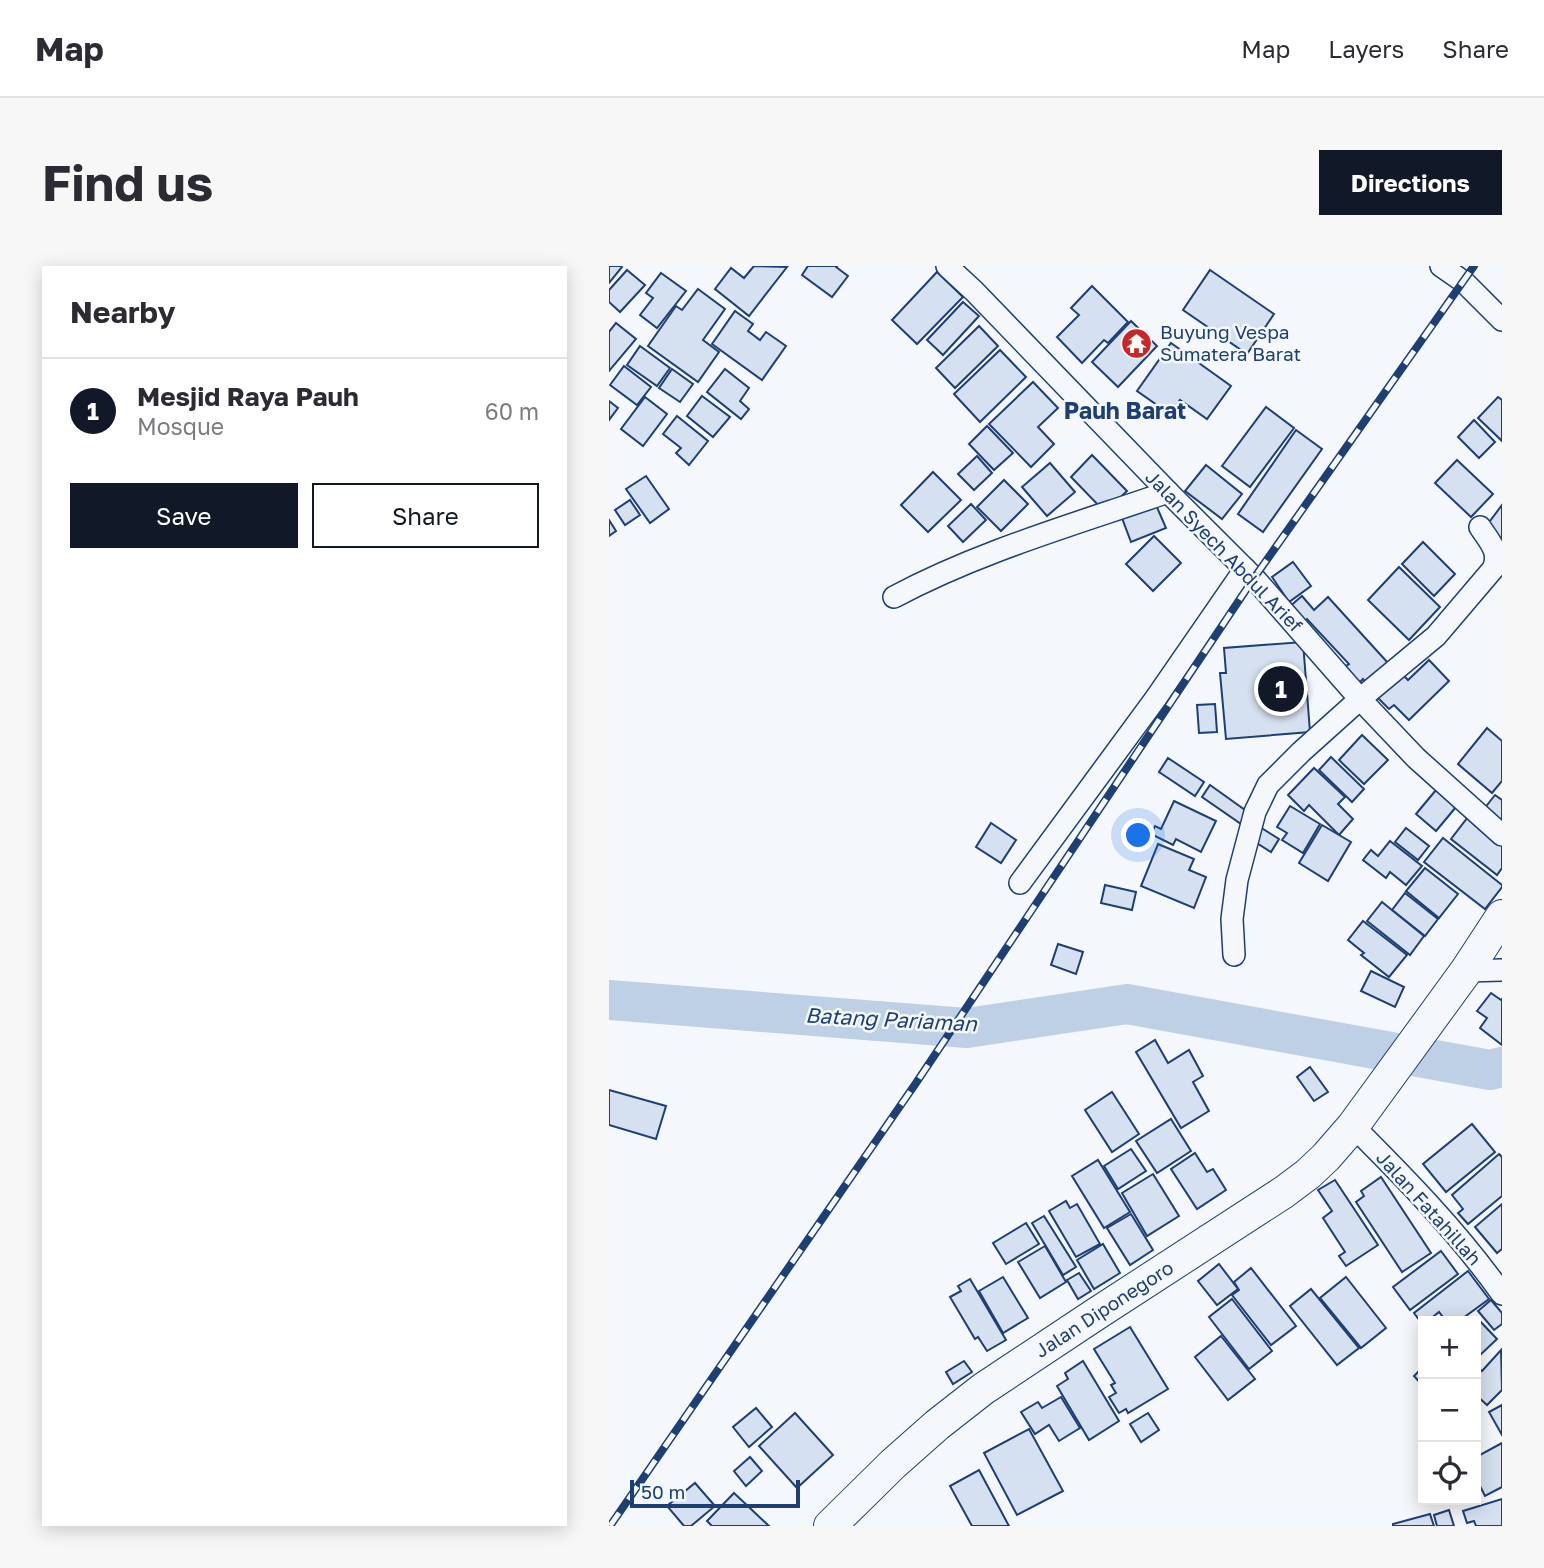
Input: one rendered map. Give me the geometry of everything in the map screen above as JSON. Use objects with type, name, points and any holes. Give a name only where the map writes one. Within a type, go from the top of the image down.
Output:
[{"type":"main road","name":"Jalan Diponegoro","points":[[830,1526],[937,1425],[983,1390],[1308,1174],[1353,1126],[1466,971],[1502,916]]},
{"type":"street","name":"Jalan Syech Abdul Arief","points":[[947,266],[1245,569],[1416,758],[1502,835]]},
{"type":"street","points":[[1441,266],[1464,282],[1502,320]]},
{"type":"street","points":[[894,597],[970,561],[1168,492]]},
{"type":"street","points":[[1234,956],[1233,919],[1237,880],[1249,829],[1262,795],[1283,769],[1360,699],[1436,636],[1493,569],[1497,555],[1480,527]]},
{"type":"street","points":[[1020,883],[1156,698],[1245,569]]},
{"type":"street","points":[[1466,971],[1502,970]]},
{"type":"street","name":"Jalan Fatahillah","points":[[1353,1126],[1449,1226],[1502,1294]]},
{"type":"building","points":[[609,266],[622,267],[609,283]]},
{"type":"building","points":[[754,266],[787,267],[749,316],[715,289],[731,268],[744,278]]},
{"type":"building","points":[[808,266],[837,266],[848,276],[832,297],[802,275]]},
{"type":"building","points":[[627,270],[645,285],[620,312],[609,302],[609,290]]},
{"type":"building","points":[[1210,270],[1274,314],[1247,354],[1183,310]]},
{"type":"building","points":[[937,272],[963,297],[917,344],[892,320]]},
{"type":"building","points":[[661,273],[686,291],[657,328],[640,315],[653,298],[646,293]]},
{"type":"building","points":[[1092,286],[1128,322],[1108,343],[1104,340],[1082,363],[1057,337],[1079,315],[1071,308]]},
{"type":"building","points":[[698,289],[725,309],[703,340],[719,352],[698,382],[648,346],[676,306],[682,310]]},
{"type":"building","points":[[963,302],[979,316],[943,355],[927,340]]},
{"type":"building","points":[[735,311],[753,324],[748,331],[760,340],[766,332],[786,346],[762,380],[712,344]]},
{"type":"building","points":[[1131,321],[1157,346],[1118,387],[1092,362]]},
{"type":"building","points":[[616,323],[636,339],[609,371],[609,332]]},
{"type":"building","points":[[979,326],[998,346],[955,388],[936,368]]},
{"type":"building","points":[[1171,343],[1231,386],[1207,419],[1180,400],[1170,414],[1137,391]]},
{"type":"building","points":[[640,346],[670,368],[657,386],[627,365]]},
{"type":"building","points":[[1000,350],[1026,377],[980,422],[954,394]]},
{"type":"building","points":[[624,366],[651,387],[637,405],[610,385]]},
{"type":"building","points":[[672,369],[693,384],[680,402],[659,388]]},
{"type":"building","points":[[725,369],[749,388],[740,401],[749,409],[741,419],[707,392]]},
{"type":"building","points":[[1033,382],[1058,408],[1038,427],[1054,444],[1031,467],[989,424]]},
{"type":"building","points":[[702,396],[730,417],[713,437],[687,416]]},
{"type":"building","points":[[645,397],[667,414],[643,446],[621,429]]},
{"type":"building","points":[[1498,397],[1502,400],[1502,441],[1478,418]]},
{"type":"building","points":[[609,401],[618,408],[609,420]]},
{"type":"building","points":[[1266,407],[1294,428],[1250,487],[1222,466]]},
{"type":"building","points":[[677,416],[708,441],[689,465],[676,453],[681,448],[663,434]]},
{"type":"building","points":[[1474,420],[1495,442],[1479,458],[1458,437]]},
{"type":"building","points":[[987,426],[1013,453],[994,470],[969,444]]},
{"type":"building","points":[[1296,430],[1322,449],[1263,532],[1238,514]]},
{"type":"building","points":[[1092,455],[1127,491],[1105,512],[1071,477]]},
{"type":"building","points":[[977,456],[992,473],[974,490],[958,474]]},
{"type":"building","points":[[1457,460],[1493,494],[1471,517],[1435,483]]},
{"type":"building","points":[[1050,463],[1075,492],[1047,516],[1022,487]]},
{"type":"building","points":[[1206,465],[1242,494],[1222,519],[1185,491]]},
{"type":"building","points":[[933,472],[961,500],[928,532],[901,505]]},
{"type":"building","points":[[646,476],[669,509],[650,523],[626,489]]},
{"type":"building","points":[[1004,480],[1028,504],[1001,531],[977,507]]},
{"type":"building","points":[[630,500],[640,515],[625,525],[615,510]]},
{"type":"building","points":[[971,504],[986,520],[963,542],[948,526]]},
{"type":"building","points":[[1156,505],[1166,528],[1131,542],[1122,518]]},
{"type":"building","points":[[1502,505],[1502,542],[1484,529]]},
{"type":"building","points":[[609,520],[616,531],[609,536]]},
{"type":"building","points":[[1154,536],[1181,563],[1153,591],[1126,564]]},
{"type":"building","points":[[1423,542],[1455,574],[1434,596],[1402,564]]},
{"type":"building","points":[[1293,562],[1311,586],[1289,602],[1272,577]]},
{"type":"building","points":[[1399,567],[1440,607],[1409,640],[1368,600]]},
{"type":"building","points":[[1302,596],[1314,610],[1328,597],[1388,663],[1366,683],[1363,679],[1358,684],[1343,668],[1349,664],[1307,619],[1302,623],[1288,608]]},
{"type":"building","points":[[1303,642],[1310,732],[1226,739],[1220,673],[1226,673],[1224,648]]},
{"type":"building","points":[[1429,660],[1449,681],[1409,720],[1394,705],[1389,709],[1378,698],[1403,675],[1408,680]]},
{"type":"building","points":[[1215,704],[1217,732],[1199,733],[1197,705]]},
{"type":"building","points":[[1487,728],[1502,741],[1502,781],[1492,793],[1458,764]]},
{"type":"building","points":[[1362,735],[1388,760],[1364,784],[1339,760]]},
{"type":"building","points":[[1331,757],[1364,789],[1352,802],[1319,770]]},
{"type":"building","points":[[1168,758],[1204,782],[1195,796],[1159,772]]},
{"type":"building","points":[[1314,768],[1345,797],[1338,804],[1353,819],[1339,835],[1309,805],[1304,811],[1288,795]]},
{"type":"building","points":[[1210,785],[1252,815],[1244,826],[1202,797]]},
{"type":"building","points":[[1436,790],[1456,807],[1436,831],[1416,814]]},
{"type":"building","points":[[1495,795],[1502,800],[1502,824],[1484,809]]},
{"type":"building","points":[[1174,801],[1216,821],[1201,852],[1176,839],[1173,845],[1151,834],[1155,826],[1161,829]]},
{"type":"building","points":[[1290,806],[1320,824],[1303,853],[1282,840],[1287,833],[1277,827]]},
{"type":"building","points":[[1468,817],[1502,844],[1502,868],[1497,875],[1451,839]]},
{"type":"building","points":[[991,823],[1016,840],[1001,863],[976,847]]},
{"type":"building","points":[[1322,825],[1351,842],[1328,881],[1299,863]]},
{"type":"building","points":[[1260,827],[1279,839],[1271,852],[1252,840]]},
{"type":"building","points":[[1406,828],[1429,846],[1418,860],[1395,842]]},
{"type":"building","points":[[1443,838],[1502,885],[1485,909],[1424,862]]},
{"type":"building","points":[[1390,841],[1422,866],[1406,885],[1390,872],[1386,878],[1363,860],[1371,850],[1378,856]]},
{"type":"building","points":[[1158,844],[1194,859],[1189,870],[1206,877],[1194,908],[1141,886]]},
{"type":"building","points":[[1425,868],[1458,894],[1439,918],[1406,891]]},
{"type":"building","points":[[1105,885],[1136,892],[1132,910],[1101,903]]},
{"type":"building","points":[[1405,893],[1438,919],[1425,936],[1392,910]]},
{"type":"building","points":[[1382,902],[1424,936],[1410,955],[1367,921]]},
{"type":"building","points":[[1363,921],[1407,955],[1389,977],[1361,955],[1364,953],[1348,940]]},
{"type":"building","points":[[1058,944],[1083,952],[1076,974],[1051,965]]},
{"type":"building","points":[[1371,971],[1404,987],[1395,1007],[1361,991]]},
{"type":"building","points":[[1491,993],[1502,999],[1502,1045],[1480,1028],[1487,1018],[1477,1011]]},
{"type":"building","points":[[1155,1040],[1168,1063],[1189,1050],[1203,1076],[1193,1082],[1209,1111],[1181,1128],[1136,1052]]},
{"type":"building","points":[[1310,1067],[1328,1092],[1314,1101],[1297,1077]]},
{"type":"building","points":[[609,1090],[666,1106],[656,1139],[609,1125]]},
{"type":"building","points":[[1112,1092],[1139,1134],[1112,1152],[1085,1110]]},
{"type":"building","points":[[1171,1119],[1191,1151],[1157,1173],[1136,1141]]},
{"type":"building","points":[[1472,1124],[1495,1152],[1446,1192],[1423,1164]]},
{"type":"building","points":[[1131,1149],[1146,1171],[1118,1189],[1104,1166]]},
{"type":"building","points":[[1195,1153],[1207,1172],[1213,1169],[1226,1190],[1197,1209],[1171,1169]]},
{"type":"building","points":[[1499,1154],[1502,1157],[1502,1196],[1468,1224],[1458,1213],[1463,1209],[1452,1195]]},
{"type":"building","points":[[1098,1160],[1130,1212],[1104,1228],[1072,1176]]},
{"type":"building","points":[[1153,1174],[1179,1216],[1147,1236],[1122,1193]]},
{"type":"building","points":[[1381,1177],[1431,1253],[1402,1272],[1356,1202],[1364,1196],[1361,1191]]},
{"type":"building","points":[[1335,1180],[1378,1245],[1346,1266],[1339,1256],[1345,1252],[1323,1218],[1332,1211],[1318,1190]]},
{"type":"building","points":[[1066,1201],[1070,1208],[1077,1204],[1100,1244],[1076,1257],[1049,1211]]},
{"type":"building","points":[[1502,1204],[1502,1249],[1497,1253],[1475,1227]]},
{"type":"building","points":[[1131,1214],[1153,1250],[1130,1265],[1107,1228]]},
{"type":"building","points":[[1044,1216],[1076,1267],[1063,1275],[1032,1223]]},
{"type":"building","points":[[1026,1223],[1039,1244],[1006,1264],[993,1243]]},
{"type":"building","points":[[1103,1244],[1120,1273],[1094,1289],[1077,1260]]},
{"type":"building","points":[[1045,1246],[1066,1282],[1040,1298],[1018,1262]]},
{"type":"building","points":[[1441,1251],[1458,1274],[1410,1310],[1393,1287]]},
{"type":"building","points":[[1219,1264],[1238,1289],[1217,1305],[1198,1281]]},
{"type":"building","points":[[1251,1268],[1296,1326],[1271,1345],[1232,1295],[1239,1290],[1234,1282]]},
{"type":"building","points":[[1468,1271],[1489,1299],[1466,1316],[1442,1316],[1439,1312],[1434,1316],[1418,1316],[1418,1318],[1414,1313]]},
{"type":"building","points":[[1079,1273],[1091,1291],[1078,1299],[1067,1280]]},
{"type":"building","points":[[1003,1277],[1028,1318],[1003,1333],[979,1291]]},
{"type":"building","points":[[1346,1277],[1386,1328],[1361,1348],[1320,1298]]},
{"type":"building","points":[[970,1279],[1006,1340],[987,1351],[978,1337],[975,1339],[950,1297],[961,1291],[958,1286]]},
{"type":"building","points":[[1311,1289],[1359,1348],[1337,1365],[1290,1306]]},
{"type":"building","points":[[1232,1299],[1272,1351],[1249,1369],[1209,1317]]},
{"type":"building","points":[[1491,1300],[1502,1313],[1502,1324],[1494,1330],[1478,1311]]},
{"type":"building","points":[[1481,1322],[1497,1339],[1481,1354]]},
{"type":"building","points":[[1130,1327],[1168,1389],[1128,1413],[1126,1409],[1119,1413],[1109,1397],[1116,1393],[1111,1385],[1115,1383],[1094,1349]]},
{"type":"building","points":[[1221,1336],[1255,1379],[1228,1400],[1195,1357]]},
{"type":"building","points":[[1501,1350],[1502,1390],[1487,1405],[1481,1400],[1482,1371]]},
{"type":"building","points":[[964,1361],[972,1372],[953,1384],[946,1372]]},
{"type":"building","points":[[1083,1361],[1119,1421],[1089,1440],[1057,1386],[1068,1379],[1065,1373]]},
{"type":"building","points":[[1061,1397],[1080,1428],[1059,1441],[1049,1425],[1035,1434],[1021,1412],[1038,1402],[1042,1408]]},
{"type":"building","points":[[1502,1405],[1502,1435],[1489,1412]]},
{"type":"building","points":[[756,1408],[772,1427],[749,1447],[733,1427]]},
{"type":"building","points":[[795,1413],[833,1455],[797,1488],[759,1446]]},
{"type":"building","points":[[1148,1413],[1159,1430],[1141,1442],[1130,1424]]},
{"type":"building","points":[[1029,1429],[1063,1491],[1017,1515],[984,1453]]},
{"type":"building","points":[[1502,1443],[1502,1487],[1485,1496],[1481,1488],[1481,1454]]},
{"type":"building","points":[[750,1457],[762,1471],[746,1486],[734,1471]]},
{"type":"building","points":[[979,1470],[1009,1526],[972,1526],[950,1486]]},
{"type":"building","points":[[695,1483],[715,1506],[691,1526],[684,1526],[667,1506]]},
{"type":"building","points":[[734,1493],[769,1526],[712,1526],[707,1521]]},
{"type":"building","points":[[1502,1499],[1502,1526],[1476,1526],[1474,1521],[1467,1523],[1463,1511]]},
{"type":"building","points":[[1449,1510],[1454,1526],[1437,1526],[1434,1515]]},
{"type":"building","points":[[1430,1514],[1434,1526],[1393,1526],[1393,1524]]},
{"type":"waterway","name":"Batang Pariaman","points":[[609,1000],[967,1028],[1127,1004],[1490,1070],[1502,1067]]},
{"type":"railway","points":[[610,1526],[916,1083],[1254,578],[1474,266]]},
{"type":"place","name":"Buyung Vespa Sumatera Barat","points":[[1137,343]]},
{"type":"place","name":"Mesjid Raya Pauh","points":[[1281,689]]},
{"type":"district","name":"Pauh Barat","points":[[1125,411]]}]
